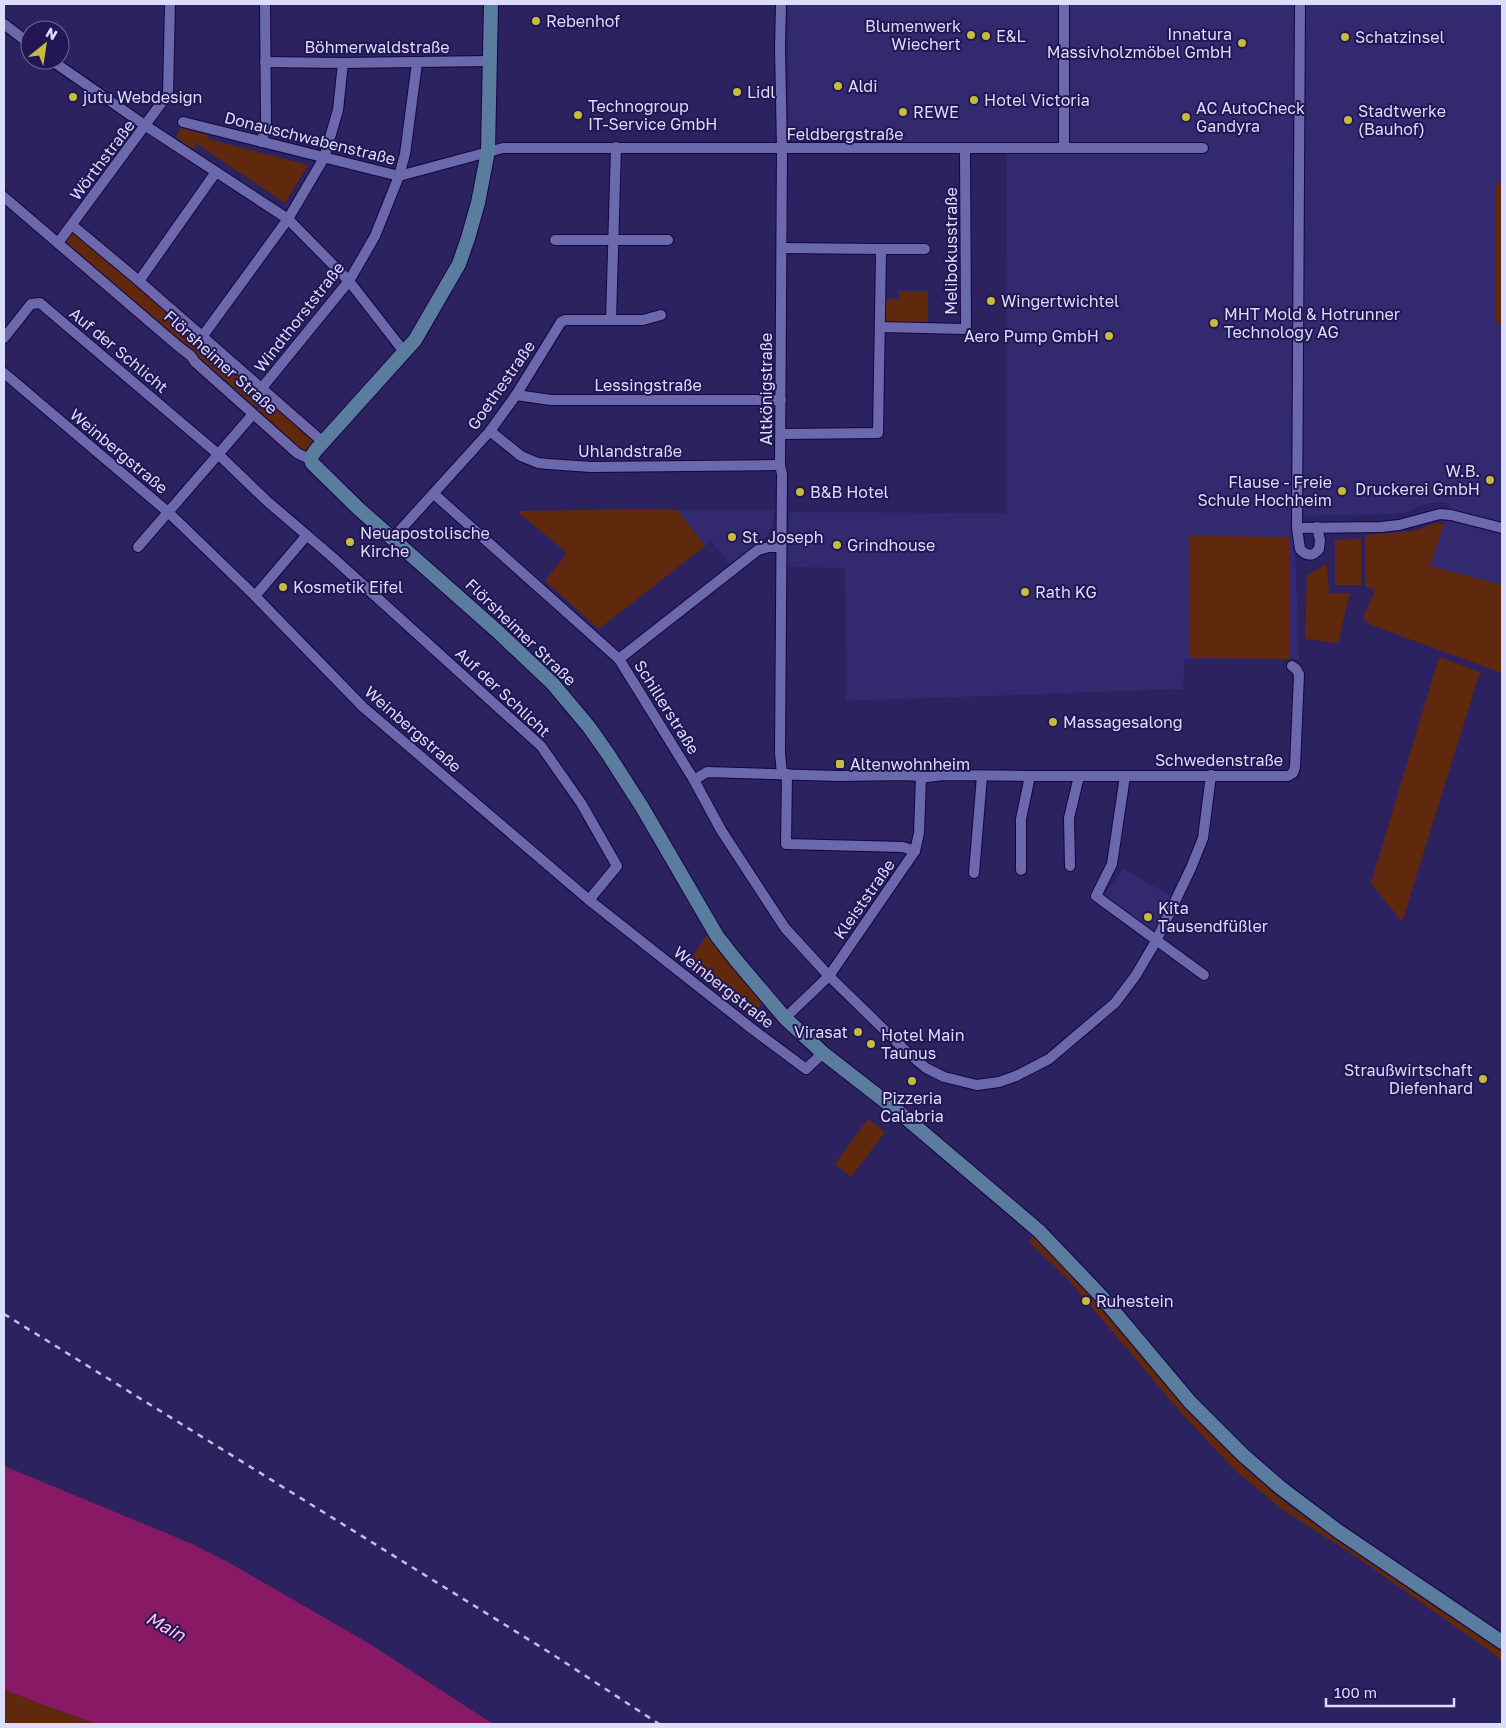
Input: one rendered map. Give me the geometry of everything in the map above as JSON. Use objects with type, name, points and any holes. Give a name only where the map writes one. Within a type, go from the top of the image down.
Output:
[{"type":"main road","points":[[311,460],[313,454],[323,442],[405,354],[428,319],[459,264],[478,203],[488,151],[491,4]]},
{"type":"main road","name":"Flörsheimer Straße","points":[[311,460],[317,470],[497,631],[553,684],[608,754],[642,807],[718,936],[785,1018],[823,1053],[900,1114],[1039,1232],[1101,1296],[1190,1402],[1243,1455],[1281,1488],[1331,1526],[1502,1642]]},
{"type":"street","name":"Wörthstraße","points":[[58,243],[146,126],[169,92],[170,4]]},
{"type":"street","points":[[262,142],[266,122],[265,4]]},
{"type":"street","name":"Altkönigstraße","points":[[781,4],[782,248],[780,465],[782,474],[780,754],[785,774]]},
{"type":"street","points":[[1064,4],[1064,148]]},
{"type":"street","points":[[1300,4],[1297,528],[1300,549],[1307,555],[1312,555],[1320,549],[1321,545],[1317,527]]},
{"type":"street","points":[[4,24],[20,36]]},
{"type":"street","name":"Böhmerwaldstraße","points":[[265,62],[489,61]]},
{"type":"street","name":"Windthorststraße","points":[[261,389],[349,282],[375,236],[399,176],[405,154],[417,62]]},
{"type":"street","points":[[202,337],[288,219],[324,158],[338,110],[343,63]]},
{"type":"street","points":[[65,70],[146,126],[288,219],[349,282],[405,354]]},
{"type":"street","name":"Donauschwabenstraße","points":[[184,122],[399,176],[488,151]]},
{"type":"street","points":[[611,320],[616,147]]},
{"type":"street","name":"Feldbergstraße","points":[[488,151],[503,148],[616,147],[782,149],[1203,148]]},
{"type":"street","name":"Melibokusstraße","points":[[880,327],[964,329],[966,326],[965,149]]},
{"type":"street","points":[[139,281],[216,172]]},
{"type":"street","name":"Flörsheimer Straße","points":[[4,197],[188,353],[195,362],[297,453],[311,460]]},
{"type":"street","name":"Flörsheimer Straße","points":[[72,225],[323,442]]},
{"type":"street","points":[[555,240],[668,240]]},
{"type":"street","name":"Melibokusstraße","points":[[782,248],[925,249]]},
{"type":"street","points":[[781,434],[878,433],[881,249]]},
{"type":"street","name":"Auf der Schlicht","points":[[4,338],[31,304],[40,303],[218,454],[268,502],[541,746],[581,804],[617,866],[589,900]]},
{"type":"street","name":"Goethestraße","points":[[393,538],[490,431],[516,395],[563,321],[649,320],[661,315]]},
{"type":"street","name":"Weinbergstraße","points":[[4,373],[168,512],[363,707],[589,900],[806,1069],[823,1053]]},
{"type":"street","name":"Lessingstraße","points":[[516,395],[551,400],[781,400]]},
{"type":"street","points":[[138,547],[253,414]]},
{"type":"street","name":"Uhlandstraße","points":[[490,431],[521,456],[548,464],[591,467],[780,465]]},
{"type":"street","name":"Schillerstraße","points":[[434,494],[619,659],[694,780],[721,830],[785,928],[880,1026],[926,1068],[944,1076],[965,1083],[987,1084],[1016,1076],[1048,1059],[1115,1004],[1136,976],[1156,941],[1191,868],[1203,838],[1211,775]]},
{"type":"street","points":[[1297,528],[1386,527],[1440,514],[1502,528]]},
{"type":"street","points":[[254,596],[306,534]]},
{"type":"street","points":[[619,659],[752,555],[763,548],[781,548]]},
{"type":"street","name":"Schwedenstraße","points":[[694,780],[707,772],[838,776],[908,775],[921,777],[944,774],[982,776],[1288,776],[1293,773],[1295,767],[1299,674],[1292,666]]},
{"type":"street","points":[[785,774],[786,844],[903,847],[915,851]]},
{"type":"street","points":[[974,873],[982,776]]},
{"type":"street","points":[[1021,870],[1022,819],[1030,776]]},
{"type":"street","points":[[1070,866],[1069,818],[1079,776]]},
{"type":"street","points":[[1125,776],[1112,864],[1096,896],[1204,976]]},
{"type":"street","name":"Kleiststraße","points":[[785,1018],[830,976],[915,851],[919,833],[921,777]]},
{"type":"shaded area","points":[[788,4],[1502,4],[1502,585],[1429,566],[1450,503],[1435,502],[1419,506],[1408,512],[1392,514],[1294,516],[1299,659],[1185,659],[1183,689],[846,701],[845,568],[786,567],[789,512],[1006,513],[1007,143],[791,140],[788,134]]},
{"type":"shaded area","points":[[181,128],[208,135],[208,139],[308,165],[285,203],[197,144],[193,149],[176,137]]},
{"type":"shaded area","points":[[1495,183],[1502,184],[1502,324],[1495,324]]},
{"type":"shaded area","points":[[72,233],[78,234],[314,440],[305,454],[257,410],[259,408],[257,406],[255,407],[67,244],[66,241]]},
{"type":"shaded area","points":[[899,291],[928,291],[928,322],[885,322],[885,299],[899,299]]},
{"type":"shaded area","name":"St. Joseph","points":[[677,510],[775,510],[772,526],[765,539],[732,567],[711,541],[705,546]]},
{"type":"shaded area","points":[[677,510],[705,546],[599,629],[545,581],[567,553],[517,511]]},
{"type":"shaded area","points":[[1435,523],[1444,524],[1430,566],[1502,585],[1502,673],[1371,625],[1363,618],[1375,591],[1365,585],[1365,535],[1414,531]]},
{"type":"shaded area","points":[[1190,536],[1289,537],[1289,659],[1190,658]]},
{"type":"shaded area","points":[[1361,539],[1361,585],[1335,585],[1335,540]]},
{"type":"shaded area","points":[[1327,564],[1329,593],[1350,593],[1338,643],[1305,639],[1307,575]]},
{"type":"shaded area","points":[[1439,657],[1480,672],[1402,922],[1371,883]]},
{"type":"shaded area","name":"Kita Tausendfüßler","points":[[1123,869],[1171,896],[1172,900],[1155,934],[1103,896]]},
{"type":"shaded area","points":[[708,933],[762,1003],[749,1016],[686,966]]},
{"type":"shaded area","points":[[868,1119],[885,1132],[851,1177],[835,1164]]},
{"type":"shaded area","points":[[1032,1235],[1072,1273],[1190,1412],[1245,1468],[1288,1505],[1496,1646],[1502,1651],[1502,1661],[1358,1558],[1282,1509],[1237,1472],[1183,1415],[1067,1278],[1030,1243]]},
{"type":"shaded area","points":[[4,1690],[96,1724],[4,1724]]},
{"type":"water","name":"Main","points":[[4,1466],[190,1543],[228,1562],[370,1644],[493,1724],[96,1724],[4,1690]]},
{"type":"railway","points":[[4,1314],[552,1654],[659,1724]]},
{"type":"place","name":"Rebenhof","points":[[536,21]]},
{"type":"place","name":"Blumenwerk Wiechert","points":[[971,35]]},
{"type":"place","name":"E&L","points":[[986,36]]},
{"type":"place","name":"Schatzinsel","points":[[1345,37]]},
{"type":"place","name":"Innatura Massivholzmöbel GmbH","points":[[1242,43]]},
{"type":"place","name":"Aldi","points":[[838,86]]},
{"type":"place","name":"Lidl","points":[[737,92]]},
{"type":"place","name":"jutu Webdesign","points":[[73,97]]},
{"type":"place","name":"Hotel Victoria","points":[[974,100]]},
{"type":"place","name":"REWE","points":[[903,112]]},
{"type":"place","name":"Technogroup IT-Service GmbH","points":[[578,115]]},
{"type":"place","name":"AC AutoCheck Gandyra","points":[[1186,117]]},
{"type":"place","name":"Stadtwerke (Bauhof)","points":[[1348,120]]},
{"type":"place","name":"Wingertwichtel","points":[[991,301]]},
{"type":"place","name":"MHT Mold & Hotrunner Technology AG","points":[[1214,323]]},
{"type":"place","name":"Aero Pump GmbH","points":[[1109,336]]},
{"type":"place","name":"W.B. Druckerei GmbH","points":[[1490,480]]},
{"type":"place","name":"Flause - Freie Schule Hochheim","points":[[1342,491]]},
{"type":"place","name":"B&B Hotel","points":[[800,492]]},
{"type":"place","name":"St. Joseph","points":[[732,537]]},
{"type":"place","name":"Neuapostolische Kirche","points":[[350,542]]},
{"type":"place","name":"Grindhouse","points":[[837,545]]},
{"type":"place","name":"Kosmetik Eifel","points":[[283,587]]},
{"type":"place","name":"Rath KG","points":[[1025,592]]},
{"type":"place","name":"Massagesalong","points":[[1053,722]]},
{"type":"place","name":"Altenwohnheim","points":[[840,764]]},
{"type":"place","name":"Kita Tausendfüßler","points":[[1148,917]]},
{"type":"place","name":"Virasat","points":[[858,1032]]},
{"type":"place","name":"Hotel Main Taunus","points":[[871,1044]]},
{"type":"place","name":"Straußwirtschaft Diefenhard","points":[[1483,1079]]},
{"type":"place","name":"Pizzeria Calabria","points":[[912,1081]]},
{"type":"place","name":"Ruhestein","points":[[1086,1301]]}]
